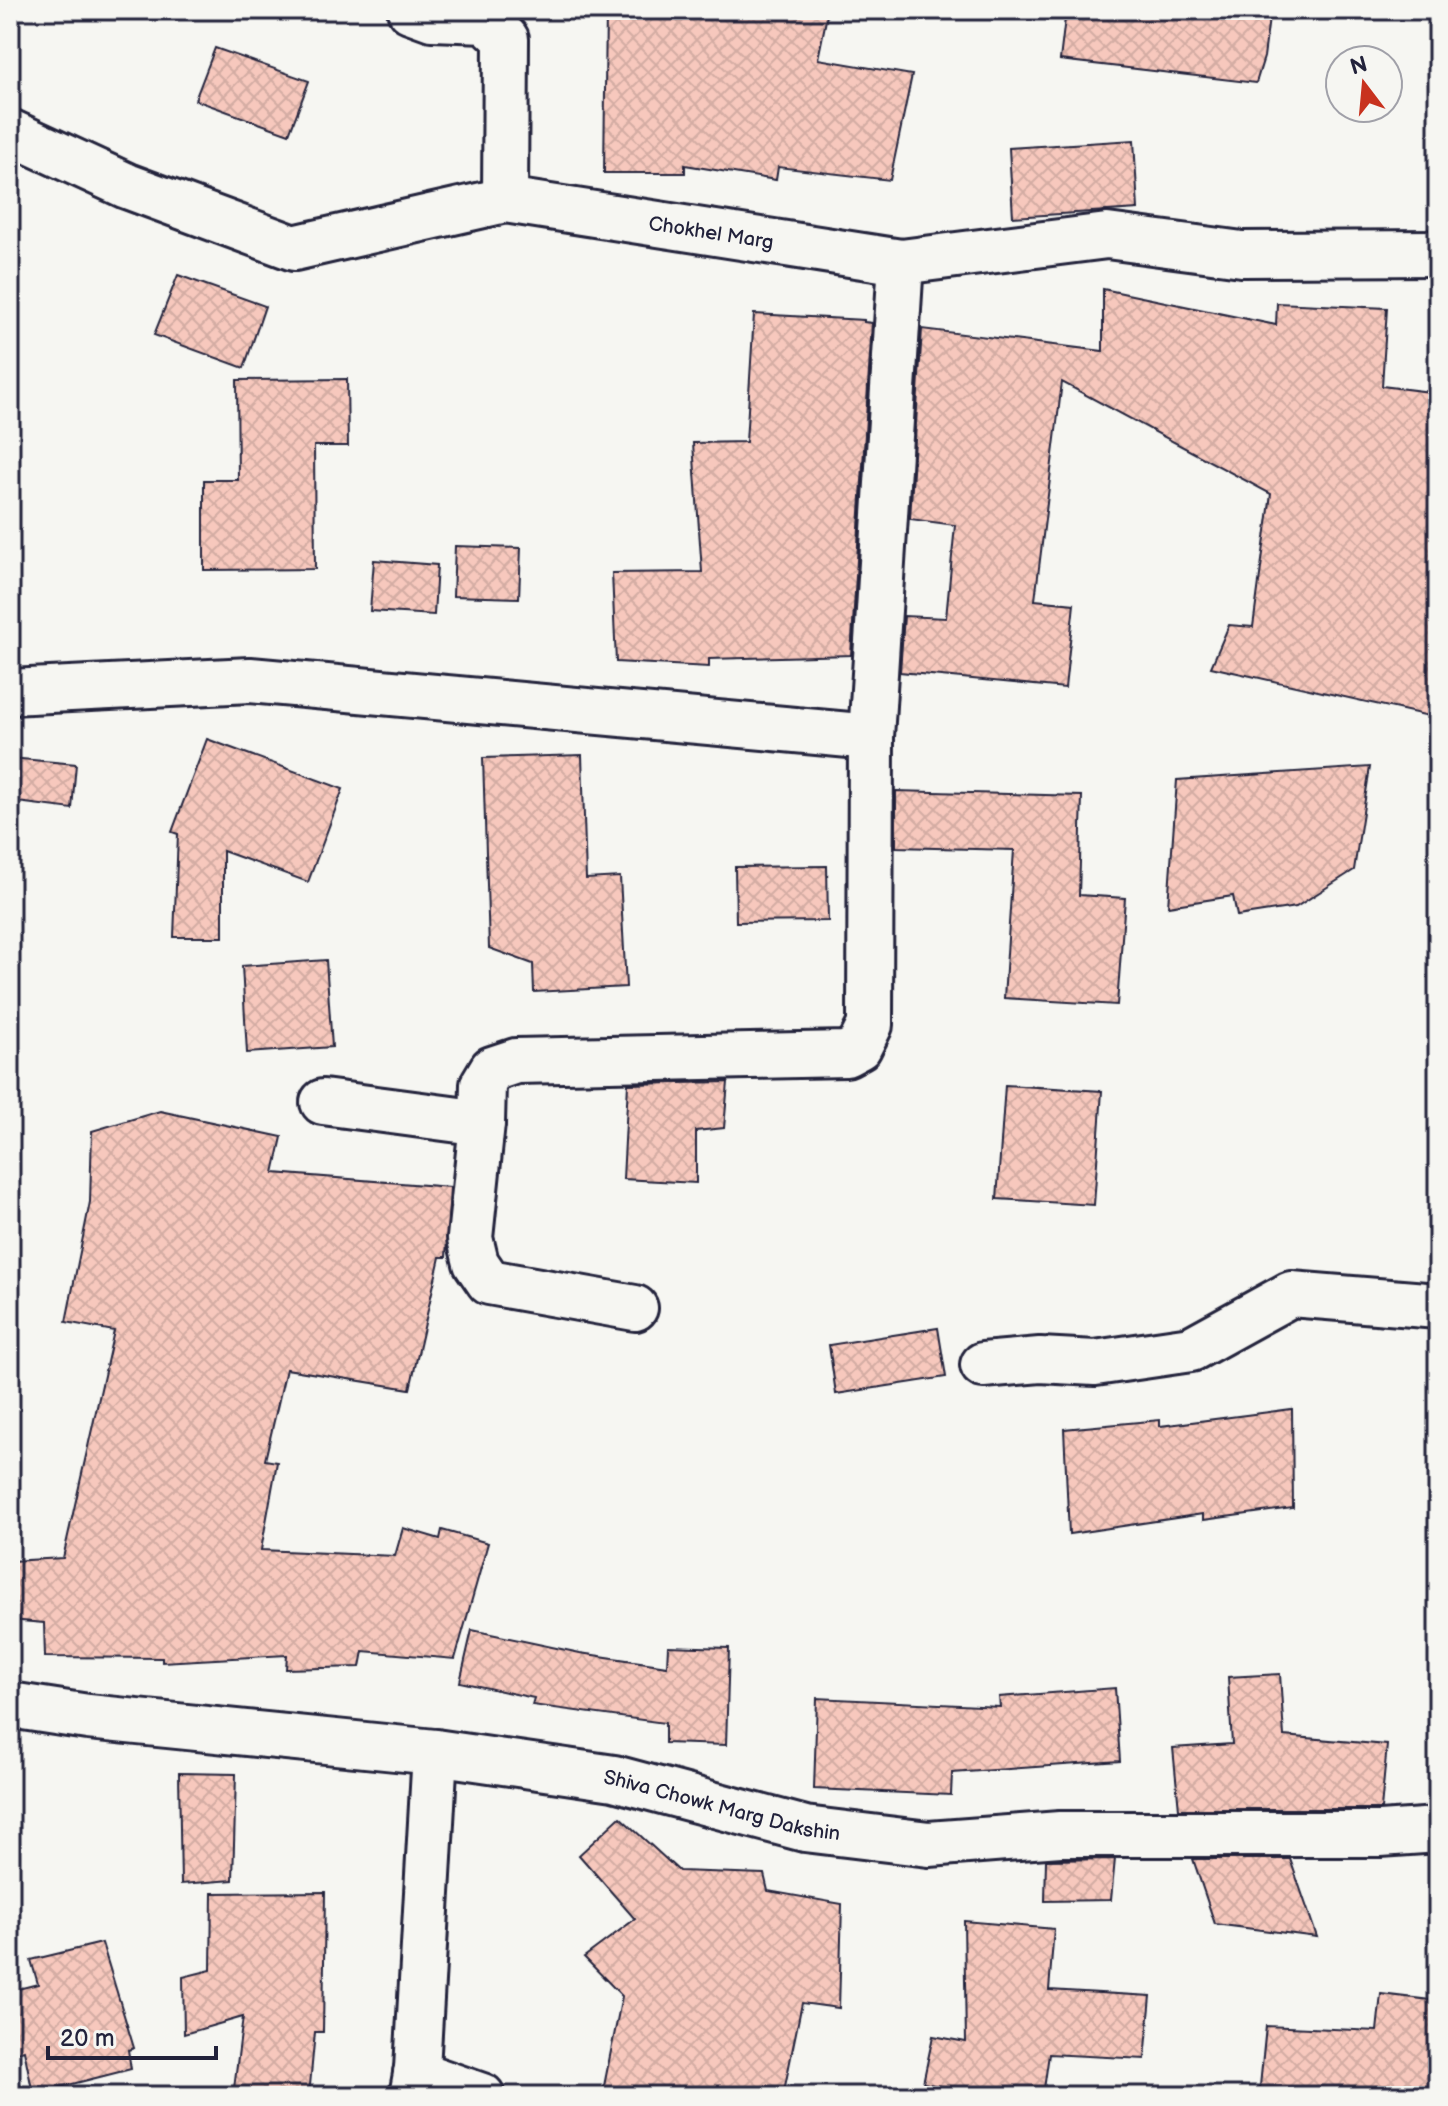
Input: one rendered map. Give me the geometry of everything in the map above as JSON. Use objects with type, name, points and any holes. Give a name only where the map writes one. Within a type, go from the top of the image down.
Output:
[{"type":"street","points":[[410,10],[432,18],[486,20],[506,39],[505,200]]},
{"type":"street","name":"Chokhel Marg","points":[[10,132],[127,186],[294,248],[505,200],[901,262],[1107,236],[1242,254],[1438,253]]},
{"type":"street","points":[[635,1308],[489,1282],[476,1263],[470,1238],[483,1084],[492,1069],[516,1061],[846,1054],[859,1047],[870,1025],[871,737],[901,262]]},
{"type":"street","points":[[10,692],[250,680],[871,737]]},
{"type":"street","points":[[323,1102],[482,1123]]},
{"type":"street","points":[[983,1365],[1040,1360],[1095,1363],[1191,1349],[1291,1294],[1438,1306]]},
{"type":"street","name":"Shiva Chowk Marg Dakshin","points":[[10,1705],[88,1717],[435,1752],[614,1778],[805,1829],[929,1844],[1060,1834],[1380,1834],[1438,1830]]},
{"type":"street","points":[[435,1752],[414,2084],[482,2096]]},
{"type":"building","points":[[606,10],[828,10],[818,59],[912,75],[890,180],[778,167],[776,180],[685,165],[685,173],[604,173]]},
{"type":"building","points":[[1066,10],[1270,10],[1264,57],[1256,83],[1060,60]]},
{"type":"building","points":[[215,48],[309,81],[289,134],[195,100]]},
{"type":"building","points":[[1134,140],[1138,209],[1013,217],[1009,148]]},
{"type":"building","points":[[178,275],[265,306],[244,368],[154,335]]},
{"type":"building","points":[[1103,289],[1276,325],[1277,303],[1387,308],[1382,386],[1438,393],[1438,718],[1211,667],[1229,625],[1253,627],[1271,494],[1062,382],[1035,600],[1074,604],[1065,688],[900,672],[904,616],[946,618],[955,525],[910,519],[922,329],[1103,351]]},
{"type":"building","points":[[754,314],[872,323],[851,655],[709,659],[709,667],[616,662],[612,573],[702,572],[693,443],[746,442]]},
{"type":"building","points":[[347,379],[348,446],[314,446],[315,569],[204,570],[204,480],[238,480],[237,380]]},
{"type":"building","points":[[455,546],[521,548],[519,598],[453,596]]},
{"type":"building","points":[[374,560],[437,565],[434,615],[370,611]]},
{"type":"building","points":[[207,739],[343,789],[308,882],[223,851],[223,937],[174,937],[178,834],[172,832]]},
{"type":"building","points":[[582,755],[586,879],[620,877],[626,987],[534,992],[533,964],[489,948],[483,758]]},
{"type":"building","points":[[10,758],[76,764],[72,809],[10,801]]},
{"type":"building","points":[[1370,767],[1354,870],[1296,907],[1237,916],[1233,896],[1168,906],[1177,780]]},
{"type":"building","points":[[896,791],[1082,796],[1079,895],[1125,898],[1117,1005],[1004,998],[1014,850],[896,847]]},
{"type":"building","points":[[827,866],[828,921],[736,922],[735,867]]},
{"type":"building","points":[[326,960],[332,1047],[247,1053],[242,966]]},
{"type":"building","points":[[728,1082],[724,1128],[696,1131],[696,1183],[623,1179],[628,1084]]},
{"type":"building","points":[[1005,1085],[1102,1091],[1094,1205],[997,1199]]},
{"type":"building","points":[[160,1111],[282,1137],[274,1173],[450,1187],[446,1257],[440,1257],[410,1389],[286,1369],[265,1460],[277,1462],[261,1550],[395,1556],[403,1528],[440,1539],[442,1530],[488,1543],[455,1659],[363,1651],[360,1667],[286,1669],[287,1655],[162,1662],[162,1658],[45,1657],[44,1623],[10,1620],[10,1561],[63,1558],[114,1331],[66,1322],[90,1202],[92,1131]]},
{"type":"building","points":[[938,1328],[946,1377],[836,1394],[829,1345]]},
{"type":"building","points":[[1292,1409],[1293,1508],[1203,1520],[1203,1514],[1069,1534],[1064,1429],[1160,1420],[1160,1426]]},
{"type":"building","points":[[472,1630],[580,1653],[667,1666],[668,1646],[729,1648],[726,1745],[665,1743],[665,1723],[532,1705],[534,1698],[460,1682]]},
{"type":"building","points":[[1280,1674],[1284,1736],[1387,1745],[1381,1809],[1179,1809],[1173,1748],[1232,1744],[1228,1677]]},
{"type":"building","points":[[1115,1688],[1120,1761],[952,1773],[951,1795],[814,1789],[817,1698],[1000,1707],[999,1697]]},
{"type":"building","points":[[179,1773],[236,1774],[233,1880],[181,1884]]},
{"type":"building","points":[[620,1817],[679,1871],[764,1874],[768,1891],[842,1904],[839,2008],[802,2003],[783,2096],[602,2096],[622,1996],[584,1957],[635,1919],[579,1855]]},
{"type":"building","points":[[1115,1859],[1111,1900],[1045,1901],[1046,1860]]},
{"type":"building","points":[[1193,1859],[1290,1859],[1317,1937],[1215,1924]]},
{"type":"building","points":[[325,1892],[323,2032],[315,2032],[309,2096],[233,2096],[243,2017],[184,2034],[183,1977],[211,1970],[212,1893]]},
{"type":"building","points":[[964,1921],[1054,1929],[1049,1990],[1151,1996],[1145,2059],[1049,2054],[1043,2096],[967,2096],[967,2091],[923,2083],[933,2036],[966,2042]]},
{"type":"building","points":[[102,1943],[134,2048],[128,2050],[131,2069],[33,2094],[24,2050],[10,2054],[10,1991],[38,1984],[31,1960]]},
{"type":"building","points":[[1381,1994],[1438,2001],[1438,2096],[1259,2096],[1266,2026],[1377,2031]]}]
